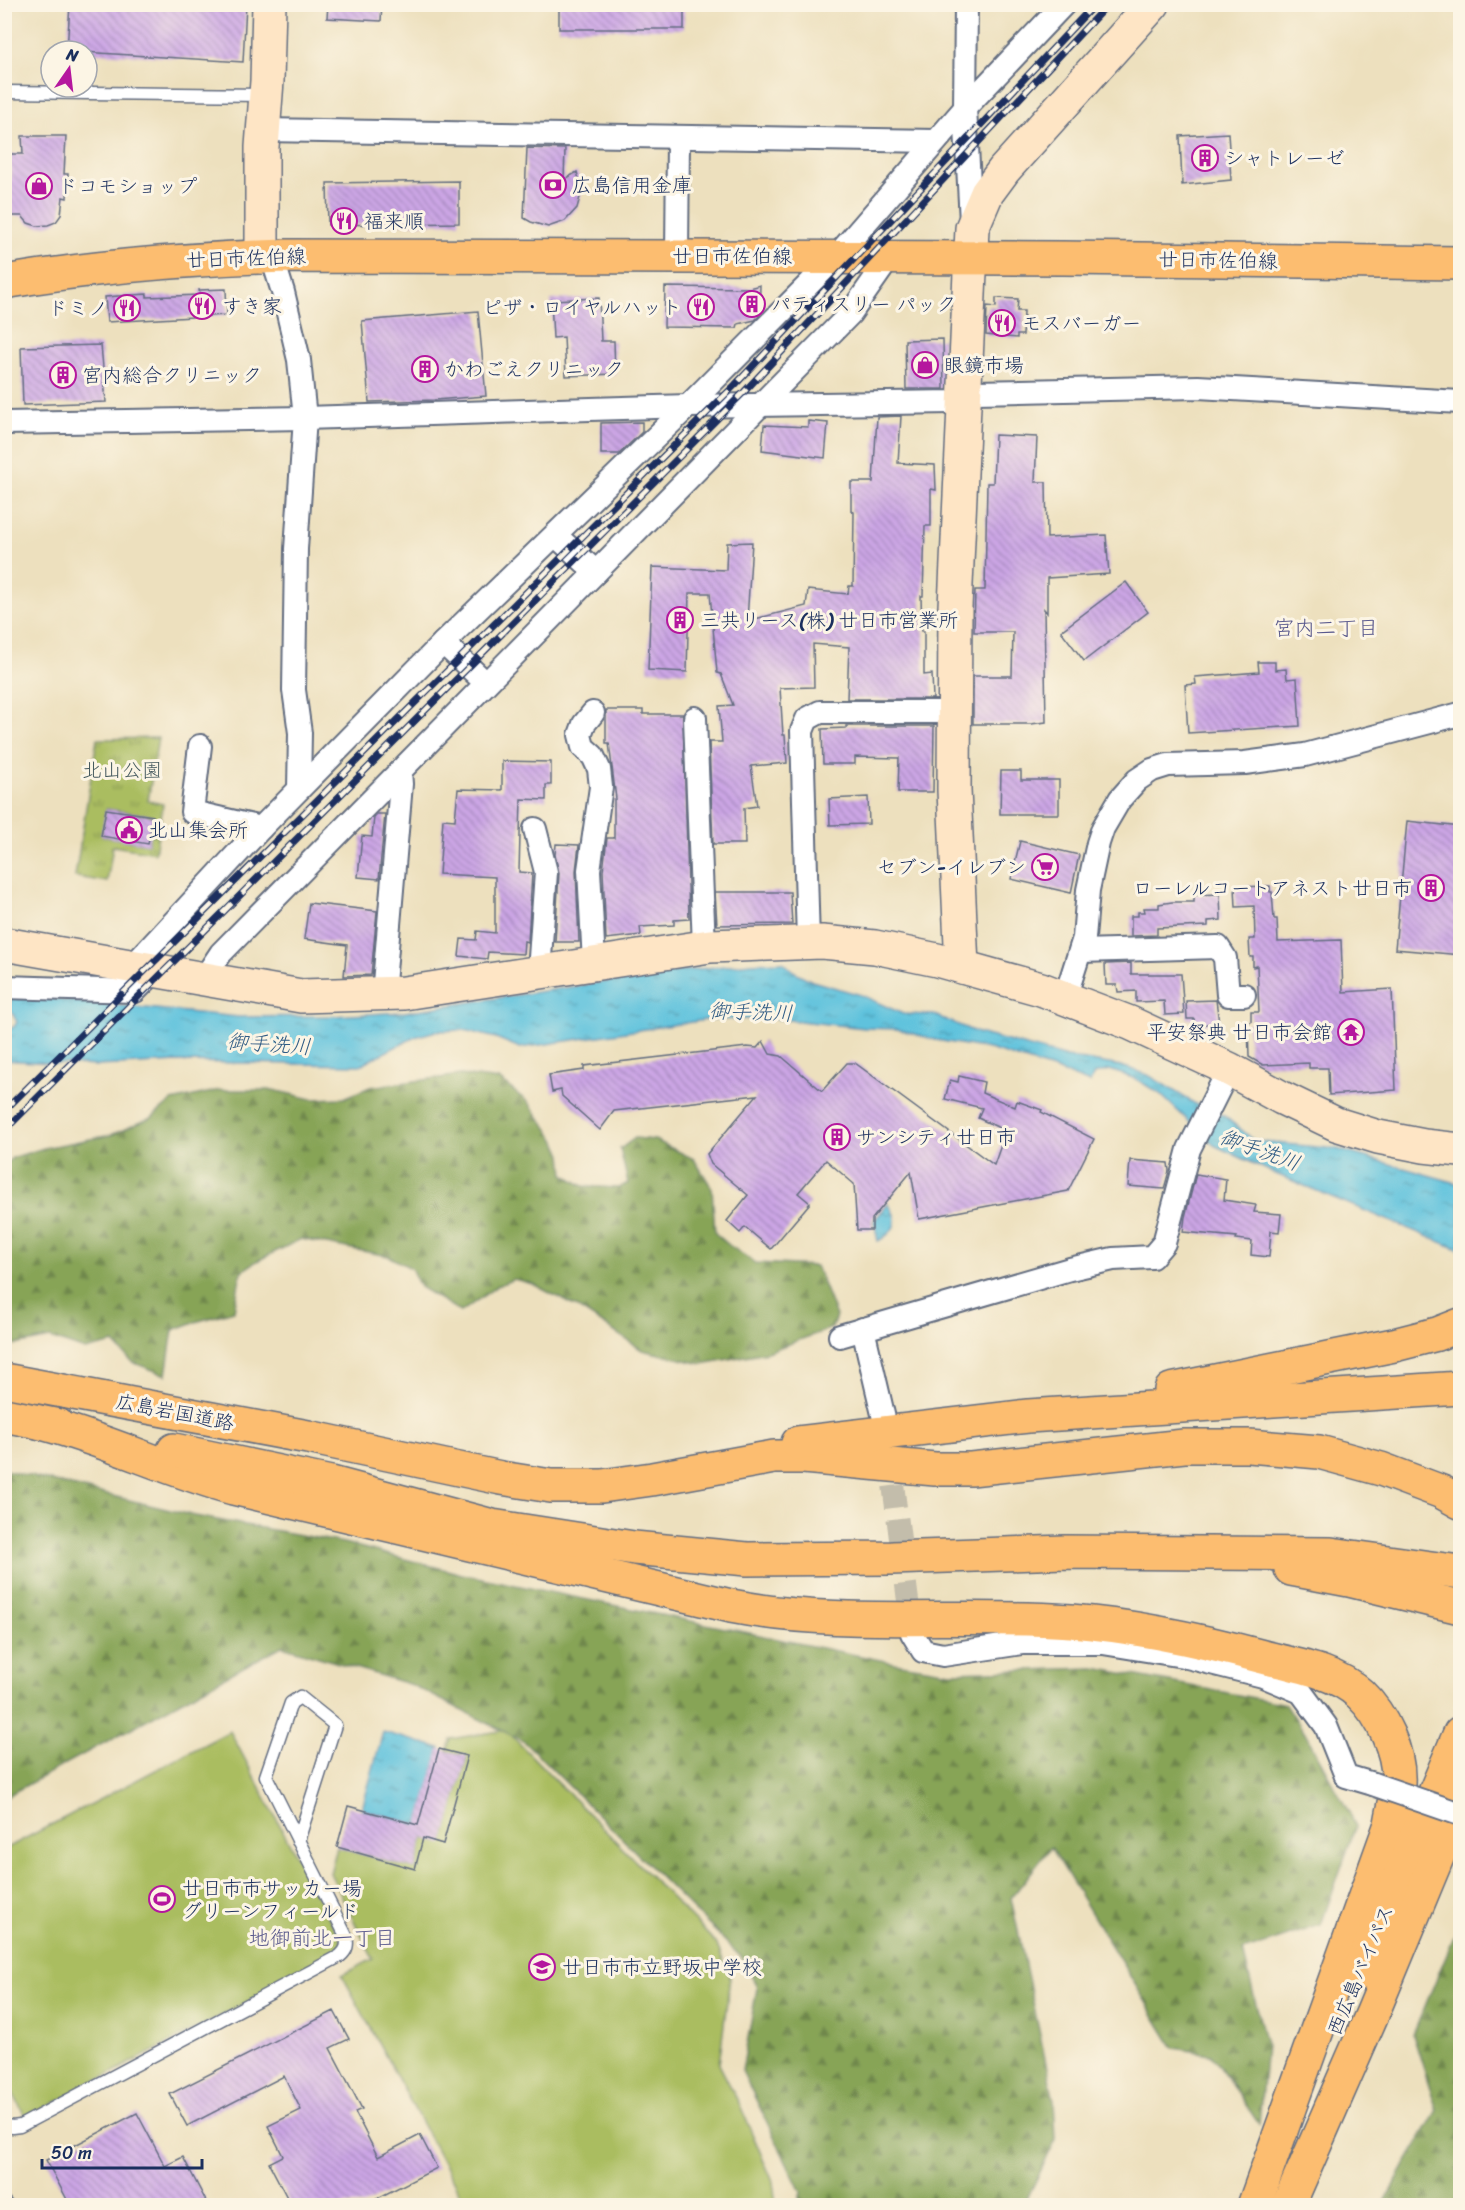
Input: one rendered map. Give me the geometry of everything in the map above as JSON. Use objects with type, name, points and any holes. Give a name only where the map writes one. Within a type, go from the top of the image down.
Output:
[{"type":"main road","name":"廿日市佐伯線","points":[[4,282],[67,271],[139,263],[267,257],[890,257],[970,244],[1063,258],[1461,263]]},
{"type":"main road","points":[[1094,1411],[1150,1394],[1394,1345],[1461,1326]]},
{"type":"main road","name":"広島岩国道路","points":[[4,1380],[551,1486],[602,1486],[642,1481],[745,1461]]},
{"type":"main road","points":[[745,1461],[802,1443],[1005,1418],[1461,1388]]},
{"type":"main road","name":"広島岩国道路","points":[[4,1415],[331,1483],[492,1526]]},
{"type":"main road","points":[[38,1422],[96,1438],[200,1479],[731,1606],[788,1615],[1071,1621],[1125,1627],[1231,1648],[1340,1680],[1359,1693],[1372,1708],[1391,1744],[1396,1764],[1386,1784],[1391,1824],[1256,2205]]},
{"type":"main road","points":[[745,1461],[774,1457],[803,1457],[934,1469],[971,1469],[1184,1446],[1249,1446],[1319,1452],[1381,1469],[1442,1492],[1461,1502]]},
{"type":"main road","points":[[492,1526],[565,1566]]},
{"type":"main road","points":[[492,1526],[634,1548],[747,1559],[892,1558],[1064,1552],[1331,1554],[1461,1572]]},
{"type":"main road","points":[[1167,1554],[1262,1564],[1349,1580],[1461,1607]]},
{"type":"main road","name":"西広島バイパス","points":[[1256,2205],[1310,2090],[1461,1733]]},
{"type":"main road","name":"西広島バイパス","points":[[1288,2205],[1369,2022],[1461,1802]]},
{"type":"street","points":[[269,4],[263,130],[267,257],[283,292],[299,360],[305,417],[296,549],[294,690],[300,733],[299,789]]},
{"type":"street","points":[[962,967],[954,790],[955,607],[970,244],[965,108],[966,4]]},
{"type":"street","points":[[4,987],[135,991],[143,970],[261,828],[443,644],[688,406],[836,257],[965,108],[1064,4]]},
{"type":"street","points":[[970,244],[987,193],[1011,162],[1153,4]]},
{"type":"street","points":[[263,130],[936,141]]},
{"type":"street","points":[[677,256],[678,138]]},
{"type":"street","points":[[206,981],[209,971],[221,953],[850,314],[890,257]]},
{"type":"street","points":[[4,423],[688,406],[954,402],[975,392],[1198,387],[1461,402]]},
{"type":"street","points":[[555,535],[596,572]]},
{"type":"street","points":[[443,644],[486,683]]},
{"type":"street","points":[[808,942],[802,731],[807,719],[820,712],[955,712]]},
{"type":"street","points":[[593,713],[584,724],[580,735],[583,747],[593,756],[599,769],[601,787],[589,870],[594,963]]},
{"type":"street","points":[[1065,998],[1081,951],[1090,874],[1103,828],[1125,792],[1144,775],[1168,765],[1245,763],[1285,759],[1461,714]]},
{"type":"street","points":[[695,718],[704,947]]},
{"type":"street","points":[[200,746],[192,812],[261,828]]},
{"type":"street","points":[[383,995],[401,784],[400,771]]},
{"type":"street","points":[[535,829],[546,872],[539,972]]},
{"type":"street","points":[[4,944],[301,996],[383,995],[704,947],[808,942],[849,943],[962,967],[1041,989],[1130,1023],[1225,1075],[1282,1098],[1336,1124],[1378,1137],[1461,1150]]},
{"type":"street","points":[[1081,951],[1218,947],[1225,958],[1228,995],[1244,994]]},
{"type":"street","points":[[840,1336],[1071,1269],[1113,1259],[1152,1257],[1164,1243],[1190,1149],[1225,1075]]},
{"type":"street","points":[[863,1329],[885,1423]]},
{"type":"street","points":[[912,1633],[923,1651],[943,1655],[1022,1643],[1103,1643],[1183,1656],[1263,1676],[1301,1692],[1326,1726],[1346,1776],[1386,1784],[1461,1814]]},
{"type":"lane","points":[[4,92],[266,95]]},
{"type":"lane","points":[[4,2125],[20,2126],[346,1951],[348,1944],[346,1936],[298,1841],[266,1776],[291,1703],[300,1697],[335,1725],[298,1841]]},
{"type":"lane","points":[[4,2202],[7,2205]]},
{"type":"green space","name":"北山公園","points":[[158,738],[148,801],[163,804],[155,853],[113,846],[107,882],[75,877],[97,739]],"holes":[[[106,809],[153,816],[151,826],[156,827],[155,835],[150,834],[148,844],[102,836]]]},
{"type":"green space","points":[[461,1075],[500,1080],[529,1103],[555,1139],[562,1155],[564,1174],[583,1186],[619,1188],[628,1183],[620,1149],[635,1138],[655,1140],[694,1159],[712,1188],[715,1233],[755,1263],[816,1266],[836,1316],[832,1328],[767,1352],[702,1364],[642,1350],[580,1309],[533,1284],[514,1279],[497,1286],[461,1312],[420,1287],[411,1268],[388,1256],[301,1239],[257,1261],[241,1272],[234,1311],[173,1330],[166,1375],[132,1362],[114,1343],[85,1350],[50,1338],[5,1347],[4,1166],[12,1158],[44,1148],[111,1135],[151,1118],[172,1101],[220,1090],[273,1090],[312,1099],[344,1098],[370,1087]]},
{"type":"green space","points":[[5,1470],[195,1516],[344,1543],[462,1574],[895,1663],[950,1672],[1095,1668],[1286,1704],[1356,1825],[1321,1925],[1243,1951],[1266,2045],[1259,2124],[1211,2054],[1174,2048],[1051,1847],[1011,1898],[1054,2101],[1056,2139],[1024,2205],[798,2205],[801,2192],[742,2071],[757,1988],[744,1960],[525,1742],[412,1685],[282,1646],[5,1797]]},
{"type":"green space","name":"廿日市市立野坂中学校","points":[[506,1730],[716,1943],[730,1977],[719,2064],[740,2105],[773,2182],[776,2205],[466,2205],[342,1975],[373,1959],[330,1873],[337,1847],[415,1869],[423,1838],[443,1843],[467,1756],[447,1751],[451,1739]]},
{"type":"green space","name":"廿日市市サッカー場 グリーンフィールド","points":[[230,1731],[346,1950],[26,2118],[5,2078],[5,1849]]},
{"type":"green space","points":[[1460,1922],[1460,2205],[1382,2205],[1437,2110],[1413,2035]]},
{"type":"water","name":"御手洗川","points":[[783,962],[793,971],[812,981],[861,995],[903,1014],[934,1015],[978,1033],[1067,1057],[1121,1066],[1148,1075],[1197,1105],[1224,1116],[1255,1141],[1337,1149],[1460,1184],[1460,1250],[1276,1174],[1214,1145],[1159,1093],[1136,1079],[1110,1070],[1094,1074],[1090,1083],[989,1049],[936,1040],[897,1029],[771,1018],[705,1020],[520,1048],[496,1038],[464,1030],[436,1031],[415,1037],[360,1065],[178,1062],[97,1066],[5,1060],[4,1031],[14,1027],[17,1022],[9,1007],[12,998],[51,999],[239,1017],[334,1016],[405,1012],[664,973],[751,963]]},
{"type":"water","points":[[888,1204],[894,1216],[894,1225],[889,1234],[878,1241],[874,1221]]},
{"type":"water","points":[[383,1732],[440,1748],[418,1825],[362,1809]]},
{"type":"building","points":[[70,4],[246,4],[243,62],[99,53],[99,39],[68,39]]},
{"type":"building","points":[[328,4],[382,4],[381,21],[327,18]]},
{"type":"building","points":[[559,4],[684,4],[684,29],[559,29]]},
{"type":"building","name":"シャトレーゼ","points":[[1228,133],[1231,180],[1182,185],[1180,136]]},
{"type":"building","name":"ドコモショップ","points":[[22,136],[66,136],[64,174],[68,174],[67,198],[63,197],[61,215],[56,222],[48,225],[37,226],[28,223],[22,216],[11,216],[10,154],[23,154]]},
{"type":"building","name":"広島信用金庫","points":[[527,148],[565,149],[564,180],[577,172],[582,190],[577,208],[565,221],[548,227],[524,218]]},
{"type":"building","points":[[459,181],[459,223],[328,225],[327,183]]},
{"type":"building","name":"ピザ・ロイヤルハット","points":[[760,285],[759,316],[755,320],[738,324],[737,328],[664,327],[665,287],[749,288]]},
{"type":"building","points":[[226,289],[227,315],[107,322],[105,297],[147,294],[147,297],[200,295],[199,290]]},
{"type":"building","points":[[599,298],[601,341],[614,341],[615,374],[566,376],[564,337],[553,338],[551,300]]},
{"type":"building","name":"モスバーガー","points":[[996,298],[1018,299],[1017,311],[1024,311],[1023,335],[1017,335],[1017,338],[986,335],[987,306],[996,307]]},
{"type":"building","name":"かわごえクリニック","points":[[478,311],[486,396],[369,402],[362,321]]},
{"type":"building","name":"眼鏡市場","points":[[943,339],[944,389],[906,389],[905,340]]},
{"type":"building","name":"宮内総合クリニック","points":[[101,345],[106,402],[23,405],[21,347]]},
{"type":"building","points":[[901,416],[898,463],[935,465],[936,490],[931,489],[931,526],[925,526],[923,596],[921,596],[924,675],[932,674],[933,699],[847,699],[849,647],[813,644],[814,687],[780,688],[787,763],[751,766],[757,806],[744,808],[745,844],[713,844],[709,742],[722,742],[719,706],[733,705],[721,674],[717,673],[710,593],[689,593],[687,672],[648,670],[652,567],[726,570],[727,543],[752,542],[747,621],[806,606],[808,590],[848,594],[849,586],[853,586],[854,512],[851,511],[851,482],[873,482],[877,417]]},
{"type":"building","points":[[808,421],[828,423],[825,458],[762,450],[764,425],[808,427]]},
{"type":"building","points":[[642,422],[642,432],[619,454],[601,454],[601,423]]},
{"type":"building","points":[[995,435],[1037,437],[1035,482],[1046,482],[1047,538],[1106,535],[1109,574],[1047,578],[1047,613],[1044,609],[1046,722],[973,724],[973,676],[1012,676],[1013,632],[974,632],[975,590],[985,590],[987,483],[993,483]]},
{"type":"building","points":[[1126,582],[1148,612],[1084,661],[1061,631]]},
{"type":"building","points":[[1258,662],[1275,662],[1275,670],[1286,669],[1287,679],[1297,678],[1300,726],[1188,733],[1185,685],[1196,684],[1195,677],[1259,672]]},
{"type":"building","points":[[606,710],[643,710],[643,714],[683,714],[689,919],[674,920],[674,925],[640,927],[641,935],[606,939],[603,871],[607,838],[614,838],[614,799],[616,799],[609,743],[606,743]]},
{"type":"building","points":[[846,726],[934,726],[933,792],[898,792],[899,758],[855,757],[855,764],[823,764],[822,729],[846,728]]},
{"type":"building","points":[[502,761],[551,762],[551,785],[546,785],[546,800],[521,799],[519,872],[532,873],[528,942],[524,941],[523,954],[488,952],[487,959],[459,956],[461,939],[476,940],[477,931],[495,933],[495,877],[439,874],[443,819],[455,820],[458,789],[502,790]]},
{"type":"building","points":[[1001,771],[1021,771],[1021,780],[1059,780],[1059,814],[1000,814]]},
{"type":"building","points":[[868,797],[869,824],[830,825],[829,799]]},
{"type":"building","name":"北山集会所","points":[[106,809],[153,816],[148,844],[101,836]]},
{"type":"building","points":[[377,814],[385,814],[379,879],[358,877],[362,836],[372,837],[374,817]]},
{"type":"building","name":"ローレルコートアネスト廿日市","points":[[1407,821],[1461,827],[1461,955],[1395,949]]},
{"type":"building","name":"セブン-イレブン","points":[[1020,841],[1079,855],[1071,893],[1011,879]]},
{"type":"building","points":[[556,844],[579,845],[576,871],[579,942],[555,942],[559,873],[555,855]]},
{"type":"building","name":"平安祭典 廿日市会館","points":[[1270,886],[1274,919],[1277,919],[1278,942],[1341,940],[1343,992],[1392,989],[1396,1090],[1329,1095],[1328,1068],[1309,1068],[1309,1063],[1263,1065],[1249,1057],[1248,1023],[1251,1022],[1251,1012],[1259,1012],[1257,966],[1253,967],[1253,957],[1250,957],[1249,939],[1255,939],[1254,906],[1236,907],[1235,887]]},
{"type":"building","points":[[715,892],[790,892],[792,924],[717,925]]},
{"type":"building","points":[[1220,894],[1221,920],[1208,921],[1208,926],[1157,928],[1157,935],[1131,936],[1131,916],[1138,916],[1138,912],[1145,912],[1144,908],[1159,908],[1159,904],[1172,902],[1194,902],[1194,895]]},
{"type":"building","points":[[309,903],[377,911],[371,975],[344,976],[347,945],[304,939]]},
{"type":"building","points":[[1131,963],[1131,974],[1181,974],[1184,1014],[1165,1015],[1164,1001],[1136,1002],[1136,991],[1118,992],[1117,985],[1106,985],[1105,964]]},
{"type":"building","points":[[1216,1000],[1219,1023],[1194,1025],[1194,1019],[1187,1019],[1186,1001]]},
{"type":"building","points":[[763,1041],[770,1054],[781,1056],[822,1091],[847,1063],[855,1063],[994,1165],[1006,1131],[978,1118],[982,1108],[945,1099],[950,1080],[958,1082],[959,1076],[984,1082],[982,1093],[1015,1107],[1017,1101],[1042,1110],[1041,1112],[1094,1139],[1068,1191],[919,1219],[911,1172],[872,1219],[872,1230],[857,1230],[854,1184],[826,1160],[798,1193],[810,1203],[771,1249],[745,1227],[740,1233],[727,1221],[748,1195],[711,1164],[707,1154],[757,1095],[614,1111],[600,1130],[562,1096],[561,1090],[552,1092],[549,1075],[584,1070],[584,1066],[747,1047],[757,1048]]},
{"type":"building","points":[[1130,1160],[1168,1163],[1169,1171],[1164,1189],[1128,1186]]},
{"type":"building","points":[[1196,1174],[1226,1179],[1224,1200],[1256,1205],[1254,1212],[1281,1214],[1279,1232],[1271,1231],[1269,1257],[1251,1255],[1252,1241],[1236,1239],[1237,1237],[1183,1232]]},
{"type":"building","points":[[439,1749],[467,1756],[443,1844],[423,1838],[415,1869],[337,1847],[348,1806],[418,1825]]},
{"type":"building","points":[[334,2011],[349,2039],[330,2048],[362,2109],[355,2112],[378,2157],[420,2135],[437,2168],[364,2205],[291,2205],[269,2163],[283,2156],[268,2126],[301,2110],[284,2076],[187,2126],[170,2094]]},
{"type":"building","points":[[137,2113],[165,2166],[183,2157],[208,2205],[70,2205],[46,2160]]},
{"type":"tunnel","points":[[889,1453],[912,1632]]},
{"type":"railway","points":[[4,1111],[735,385],[1095,4]]},
{"type":"railway","points":[[4,1131],[744,392],[1108,4]]},
{"type":"place","name":"シャトレーゼ","points":[[1205,158]]},
{"type":"place","name":"広島信用金庫","points":[[553,185]]},
{"type":"place","name":"ドコモショップ","points":[[39,186]]},
{"type":"place","name":"福来順","points":[[344,221]]},
{"type":"place","name":"パティスリー パック","points":[[752,304]]},
{"type":"place","name":"すき家","points":[[202,306]]},
{"type":"place","name":"ピザ・ロイヤルハット","points":[[701,307]]},
{"type":"place","name":"ドミノ","points":[[127,308]]},
{"type":"place","name":"モスバーガー","points":[[1002,323]]},
{"type":"place","name":"眼鏡市場","points":[[925,365]]},
{"type":"place","name":"かわごえクリニック","points":[[425,369]]},
{"type":"place","name":"宮内総合クリニック","points":[[63,375]]},
{"type":"place","name":"三共リース(株) 廿日市営業所","points":[[680,620]]},
{"type":"place","name":"北山集会所","points":[[129,830]]},
{"type":"place","name":"セブン-イレブン","points":[[1045,867]]},
{"type":"place","name":"ローレルコートアネスト廿日市","points":[[1431,888]]},
{"type":"place","name":"平安祭典 廿日市会館","points":[[1351,1032]]},
{"type":"place","name":"サンシティ廿日市","points":[[837,1137]]},
{"type":"place","name":"廿日市市サッカー場 グリーンフィールド","points":[[162,1899]]},
{"type":"place","name":"廿日市市立野坂中学校","points":[[542,1967]]},
{"type":"district","name":"宮内二丁目","points":[[1326,628]]},
{"type":"district","name":"地御前北一丁目","points":[[322,1938]]}]
